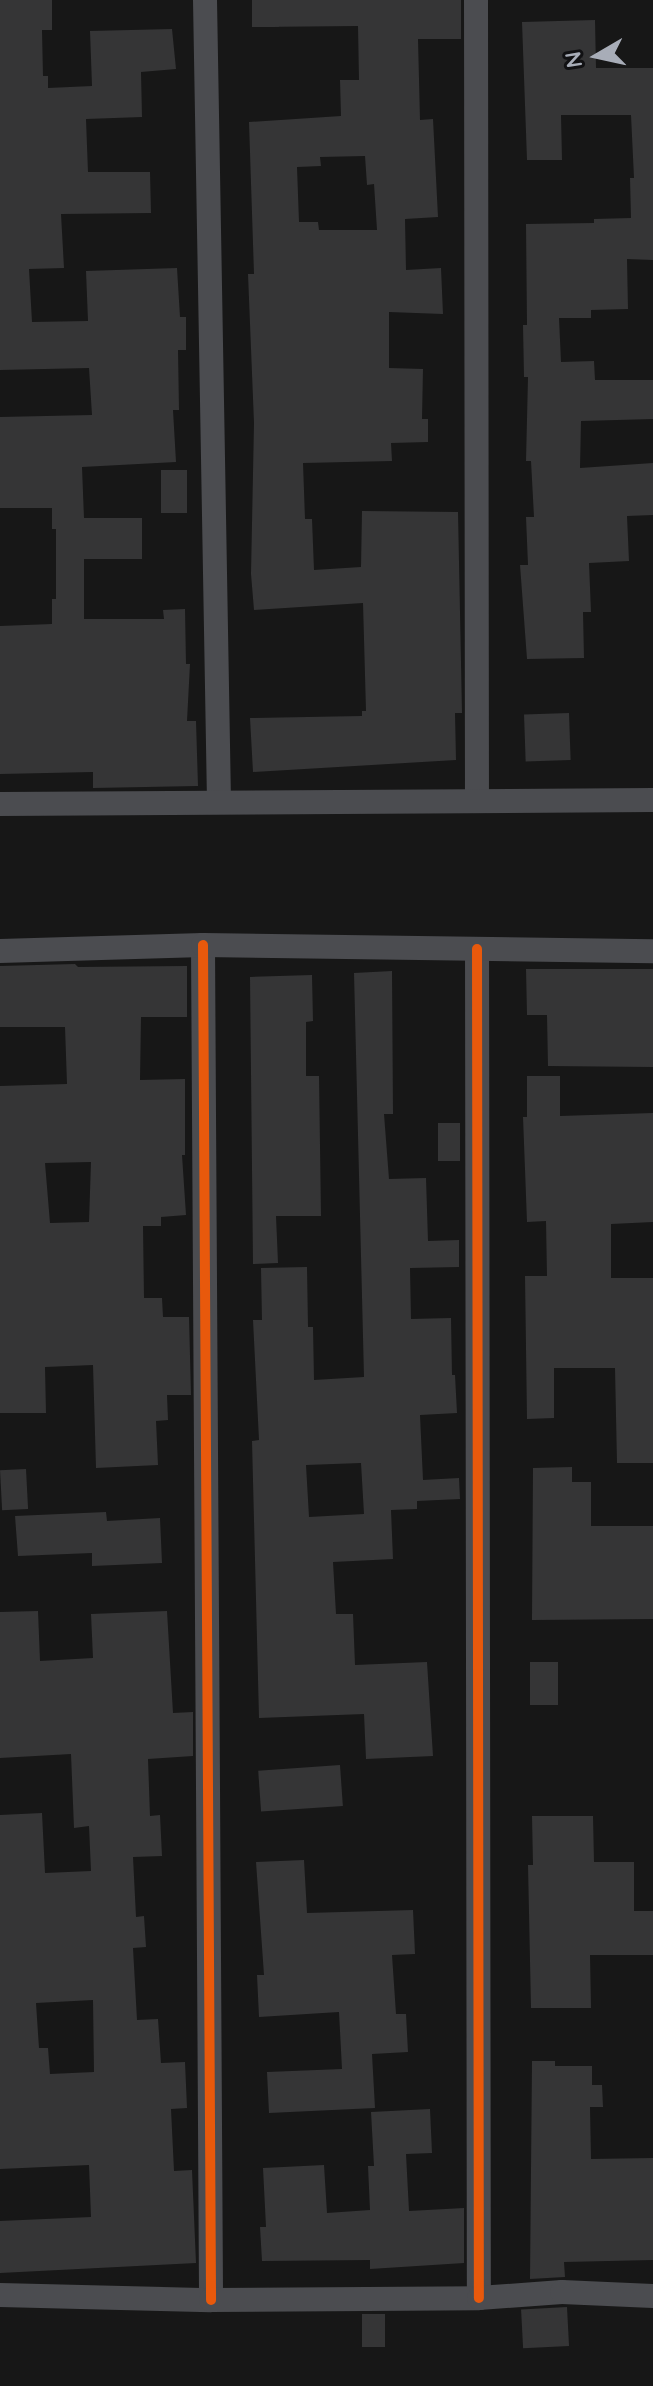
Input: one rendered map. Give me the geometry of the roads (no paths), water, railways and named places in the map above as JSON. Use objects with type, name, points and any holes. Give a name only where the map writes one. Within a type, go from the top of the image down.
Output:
[{"type":"street","points":[[205,0],[219,800]]},
{"type":"street","points":[[476,0],[477,800]]},
{"type":"street","points":[[0,804],[219,800],[653,800]]},
{"type":"street","points":[[203,945],[211,2300]]},
{"type":"street","points":[[0,951],[203,945],[653,951]]},
{"type":"street","points":[[477,949],[479,2298]]},
{"type":"street","points":[[0,2295],[211,2300],[479,2298],[562,2292],[653,2296]]}]
